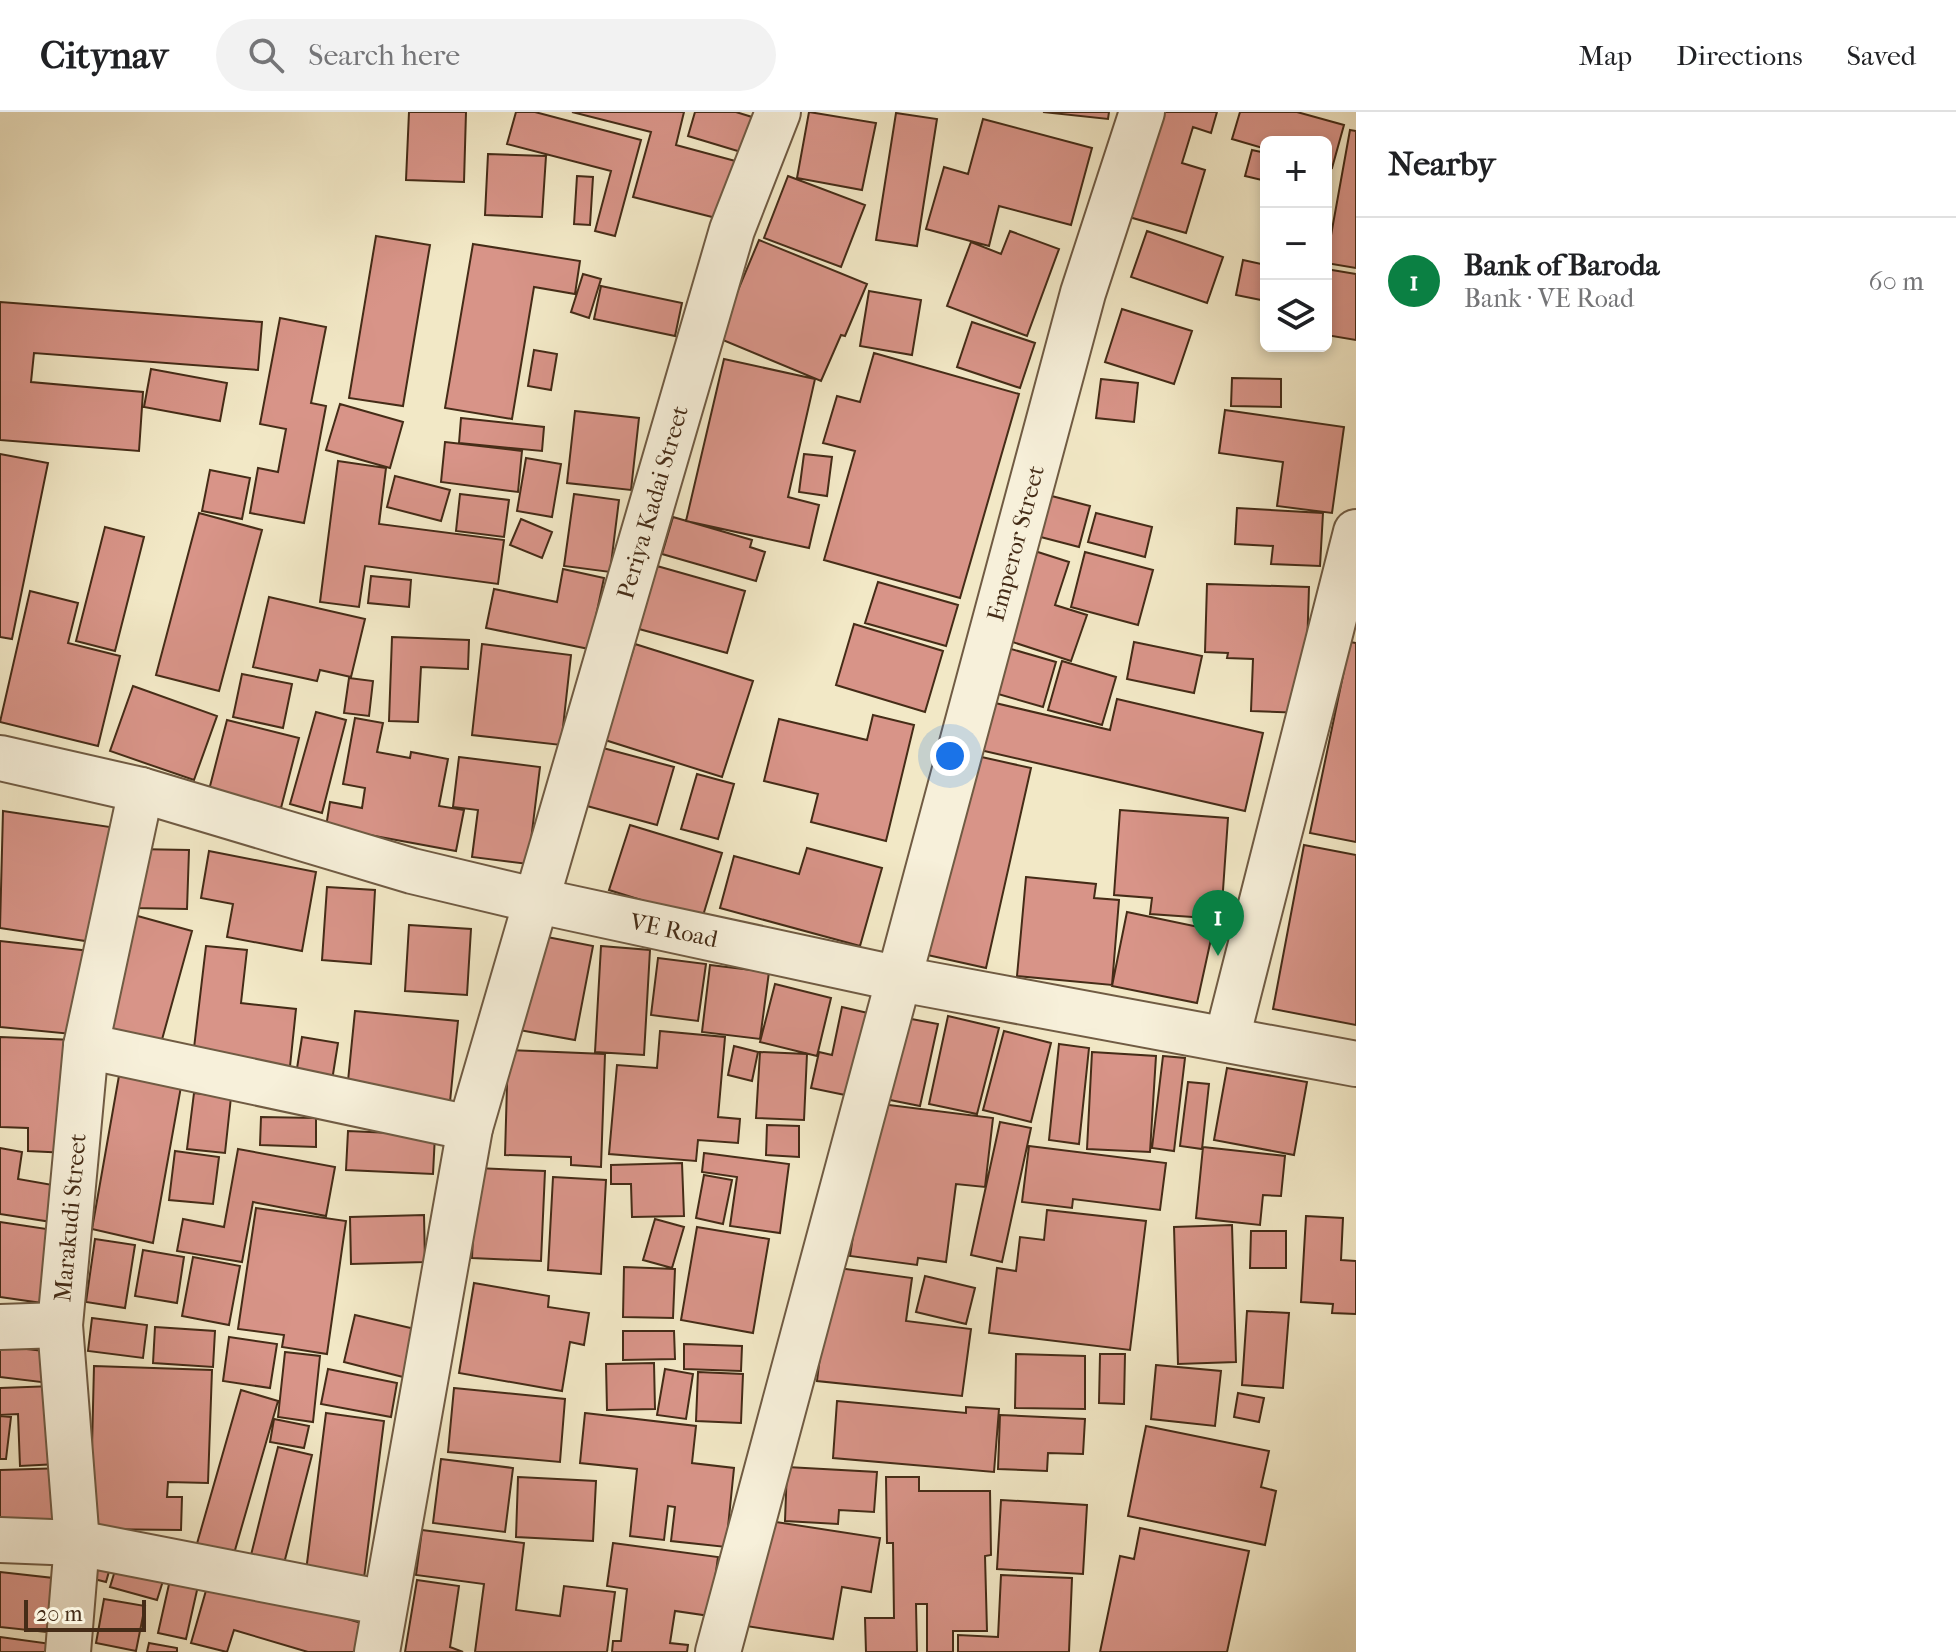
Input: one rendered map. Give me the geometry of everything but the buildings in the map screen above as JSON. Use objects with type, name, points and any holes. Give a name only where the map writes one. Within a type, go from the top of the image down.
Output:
[{"type":"street","name":"Periya Kadai Street","points":[[377,1652],[470,1128],[732,230],[778,112]]},
{"type":"street","name":"Emperor Street","points":[[718,1652],[1083,293],[1142,112]]},
{"type":"street","points":[[1227,1038],[1356,532]]},
{"type":"street","name":"VE Road","points":[[0,758],[141,790],[412,871],[900,979],[1356,1064]]},
{"type":"street","name":"Marakudi Street","points":[[68,1652],[77,1543],[60,1325],[86,1046],[141,790]]},
{"type":"street","points":[[86,1046],[470,1128]]},
{"type":"street","points":[[0,1327],[60,1325]]},
{"type":"street","points":[[0,1540],[77,1543],[385,1603]]},
{"type":"place","name":"Bank of Baroda","points":[[1218,956]]}]
